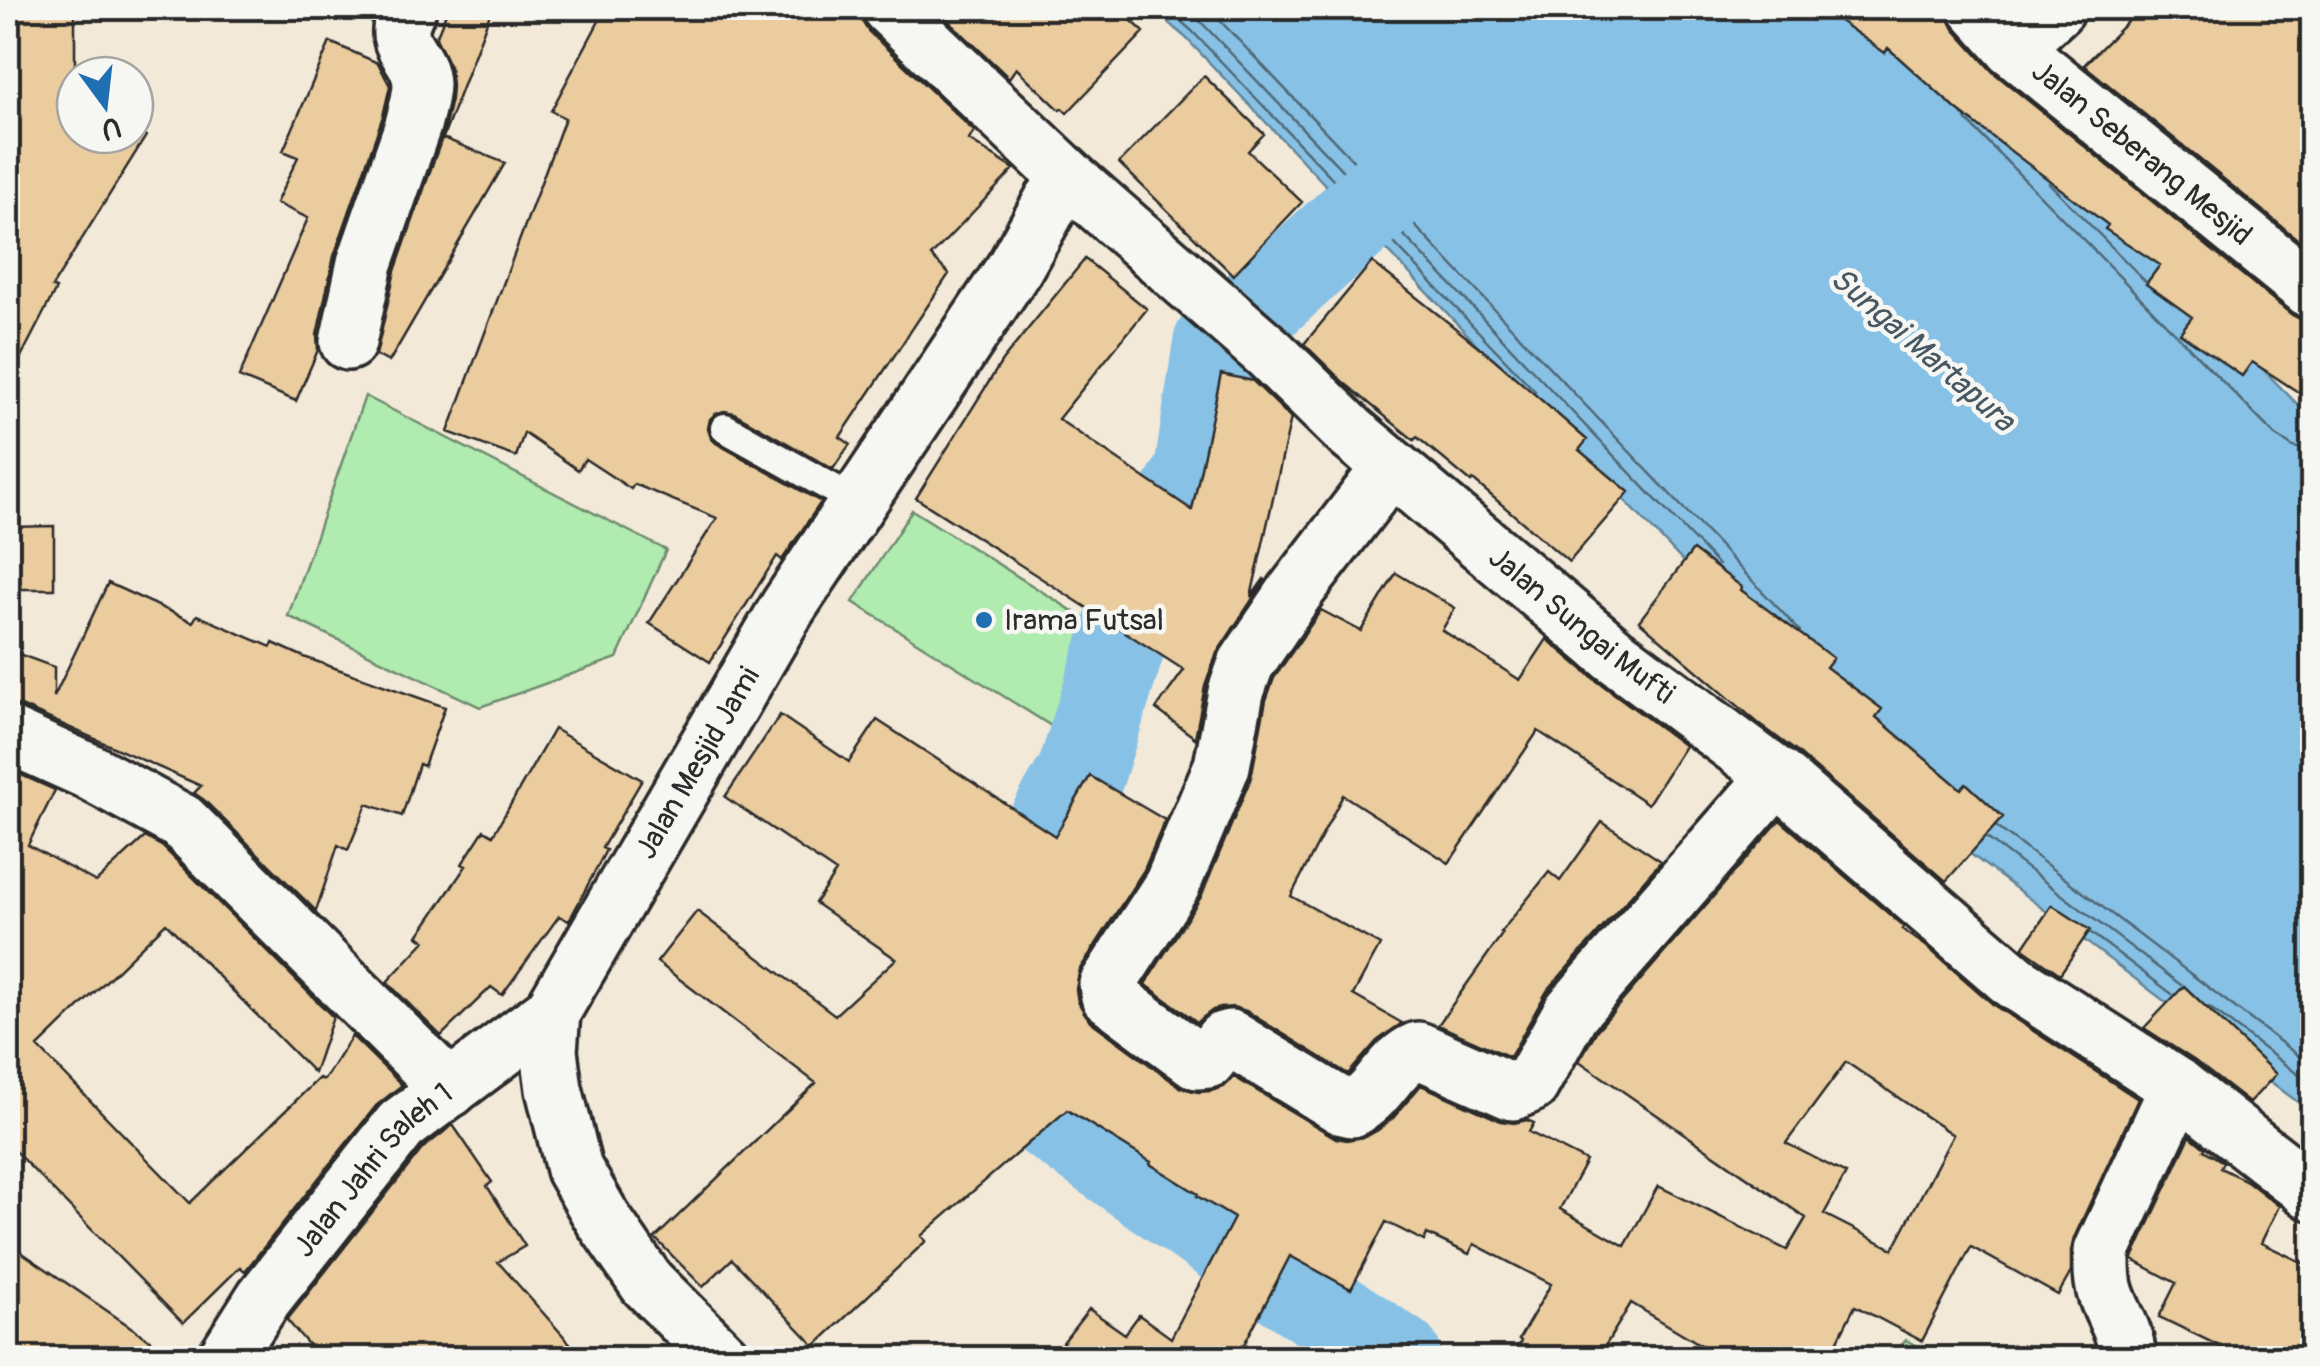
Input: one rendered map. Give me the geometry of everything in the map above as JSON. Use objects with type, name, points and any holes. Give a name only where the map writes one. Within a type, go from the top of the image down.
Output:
[{"type":"street","points":[[348,342],[365,263],[418,103],[421,84],[399,32],[408,8]]},
{"type":"street","name":"Jalan Sungai Mufti","points":[[890,8],[1071,180],[1269,353],[1351,433],[1612,653],[1777,776],[2015,982],[2178,1087],[2312,1192]]},
{"type":"street","name":"Jalan Seberang Mesjid","points":[[1976,8],[2013,48],[2312,292]]},
{"type":"street","points":[[2013,48],[2057,8]]},
{"type":"street","name":"Jalan Mesjid Jami","points":[[722,1358],[648,1283],[574,1169],[548,1052],[552,1012],[788,607],[1015,267],[1052,201],[1071,180]]},
{"type":"street","points":[[1391,467],[1295,592],[1246,664],[1213,789],[1172,885],[1108,985],[1109,996],[1197,1061],[1208,1060],[1222,1040],[1230,1038],[1352,1109],[1366,1102],[1404,1056],[1418,1050],[1513,1092],[1523,1089],[1531,1084],[1582,998],[1777,776]]},
{"type":"street","points":[[8,735],[88,771],[182,822],[450,1089]]},
{"type":"street","name":"Jalan Jahri Saleh 1","points":[[226,1358],[264,1298],[401,1125],[552,1012]]},
{"type":"street","points":[[2127,1358],[2128,1347],[2102,1278],[2102,1252],[2178,1087]]},
{"type":"lane","points":[[726,428],[858,502]]},
{"type":"green space","points":[[365,396],[666,550],[617,658],[480,707],[288,616]]},
{"type":"green space","name":"Irama Futsal","points":[[912,510],[1114,637],[1056,729],[853,602]]},
{"type":"green space","points":[[1906,1340],[1939,1358],[1890,1358]]},
{"type":"water","name":"Sungai Martapura","points":[[1151,8],[1908,8],[2312,415],[2312,1113],[1935,827],[1185,37]]},
{"type":"building","points":[[8,8],[75,8],[75,55],[55,55],[55,155],[134,155],[52,287],[56,289],[8,382]]},
{"type":"building","points":[[448,8],[492,8],[443,138],[505,163],[389,362],[376,355],[395,271],[443,135],[451,99],[450,67],[436,38]]},
{"type":"building","points":[[606,8],[860,8],[860,18],[868,31],[974,131],[969,140],[1014,169],[931,256],[949,274],[840,437],[850,444],[833,469],[734,413],[724,411],[710,419],[708,429],[716,443],[821,502],[782,560],[777,556],[710,662],[649,623],[717,518],[634,484],[631,489],[585,459],[578,470],[524,433],[516,457],[448,432],[565,118],[551,111]]},
{"type":"building","points":[[935,8],[1118,8],[1144,32],[1067,113],[1016,68],[1009,78]]},
{"type":"building","points":[[1821,8],[1947,8],[1954,29],[1993,72],[2292,315],[2312,321],[2312,401],[2252,362],[2242,376],[2180,333],[2192,317],[2146,284],[2160,265],[2105,229],[2108,225],[1957,110],[1888,48],[1885,53]]},
{"type":"building","points":[[2141,8],[2312,8],[2312,251],[2084,65]]},
{"type":"building","points":[[330,42],[378,63],[390,86],[334,256],[317,335],[318,350],[296,401],[239,377],[308,218],[276,203],[298,157],[283,151]]},
{"type":"building","points":[[1204,76],[1264,134],[1248,151],[1302,202],[1233,275],[1119,163]]},
{"type":"building","points":[[1085,259],[1147,309],[1058,419],[1192,510],[1221,374],[1253,381],[1291,418],[1251,597],[1265,580],[1217,653],[1205,686],[1195,738],[1156,709],[1184,670],[916,498],[1002,361]]},
{"type":"building","points":[[1372,262],[1493,358],[1587,440],[1579,450],[1629,492],[1569,562],[1473,480],[1417,437],[1414,440],[1342,381],[1304,344]]},
{"type":"building","points":[[54,526],[54,589],[8,589],[8,527]]},
{"type":"building","points":[[1693,550],[1833,658],[1826,667],[1882,709],[1876,717],[1961,789],[1966,783],[2003,817],[1946,881],[1639,621]]},
{"type":"building","points":[[1396,573],[1455,608],[1442,630],[1520,680],[1547,639],[1685,746],[1648,804],[1538,731],[1449,863],[1343,795],[1291,896],[1380,945],[1353,995],[1402,1023],[1377,1041],[1348,1074],[1246,1011],[1221,1008],[1197,1022],[1145,984],[1201,897],[1251,778],[1274,678],[1321,610],[1361,631]]},
{"type":"building","points":[[108,583],[193,622],[197,615],[271,647],[273,643],[445,707],[424,766],[419,764],[402,816],[367,804],[348,850],[338,845],[316,911],[194,793],[201,786],[21,706],[8,704],[8,650],[54,667],[54,697]]},
{"type":"building","points":[[780,715],[849,762],[877,720],[1055,836],[1090,776],[1165,820],[1144,870],[1080,969],[1078,1002],[1090,1021],[1180,1087],[1211,1091],[1224,1087],[1234,1077],[1336,1138],[1347,1140],[1378,1130],[1421,1085],[1501,1121],[1527,1120],[1534,1123],[1529,1132],[1586,1161],[1560,1209],[1625,1246],[1658,1186],[1787,1250],[1806,1218],[1579,1061],[1597,1030],[1780,820],[1995,1006],[2138,1099],[2074,1238],[2071,1272],[2058,1295],[1971,1247],[1922,1341],[1855,1306],[1829,1358],[1723,1358],[1631,1303],[1598,1358],[1511,1358],[1551,1284],[1474,1244],[1469,1254],[1427,1234],[1424,1241],[1386,1222],[1351,1289],[1290,1256],[1237,1358],[1051,1358],[1089,1309],[1125,1334],[1139,1315],[1171,1338],[1234,1218],[1067,1110],[921,1236],[926,1241],[815,1346],[732,1259],[703,1287],[655,1238],[816,1083],[657,962],[697,911],[835,1015],[896,959],[815,903],[836,872],[725,797]],"holes":[[[1846,1062],[1953,1135],[1893,1249],[1824,1214],[1846,1174],[1786,1143]]]},
{"type":"building","points":[[554,729],[642,780],[602,848],[606,850],[569,921],[559,916],[502,995],[491,987],[441,1036],[387,982],[425,941],[418,936],[466,866],[462,864],[484,830],[493,835]]},
{"type":"building","points":[[8,769],[55,790],[28,845],[96,882],[145,837],[163,847],[333,1017],[314,1073],[166,923],[38,1047],[190,1203],[319,1078],[324,1080],[352,1036],[402,1085],[376,1106],[245,1271],[240,1267],[183,1323],[8,1144]]},
{"type":"building","points":[[1602,822],[1661,861],[1547,991],[1510,1057],[1438,1025],[1501,932],[1549,872],[1560,881]]},
{"type":"building","points":[[2052,905],[2090,930],[2060,974],[2023,948]]},
{"type":"building","points":[[2184,986],[2276,1074],[2249,1103],[2144,1028]]},
{"type":"building","points":[[453,1125],[492,1182],[487,1186],[525,1246],[498,1262],[583,1358],[320,1358],[287,1320],[423,1148]]},
{"type":"building","points":[[2190,1136],[2223,1162],[2220,1168],[2247,1181],[2279,1206],[2261,1243],[2312,1267],[2312,1358],[2244,1358],[2159,1317],[2176,1283],[2133,1258]]},
{"type":"building","points":[[8,1243],[176,1358],[8,1358]]},
{"type":"waterway","points":[[960,909],[1024,872],[1081,773],[1146,567],[1198,472],[1217,344],[1446,137]]},
{"type":"waterway","points":[[956,1051],[1289,1286],[1398,1358]]},
{"type":"place","name":"Irama Futsal","points":[[984,620]]}]
